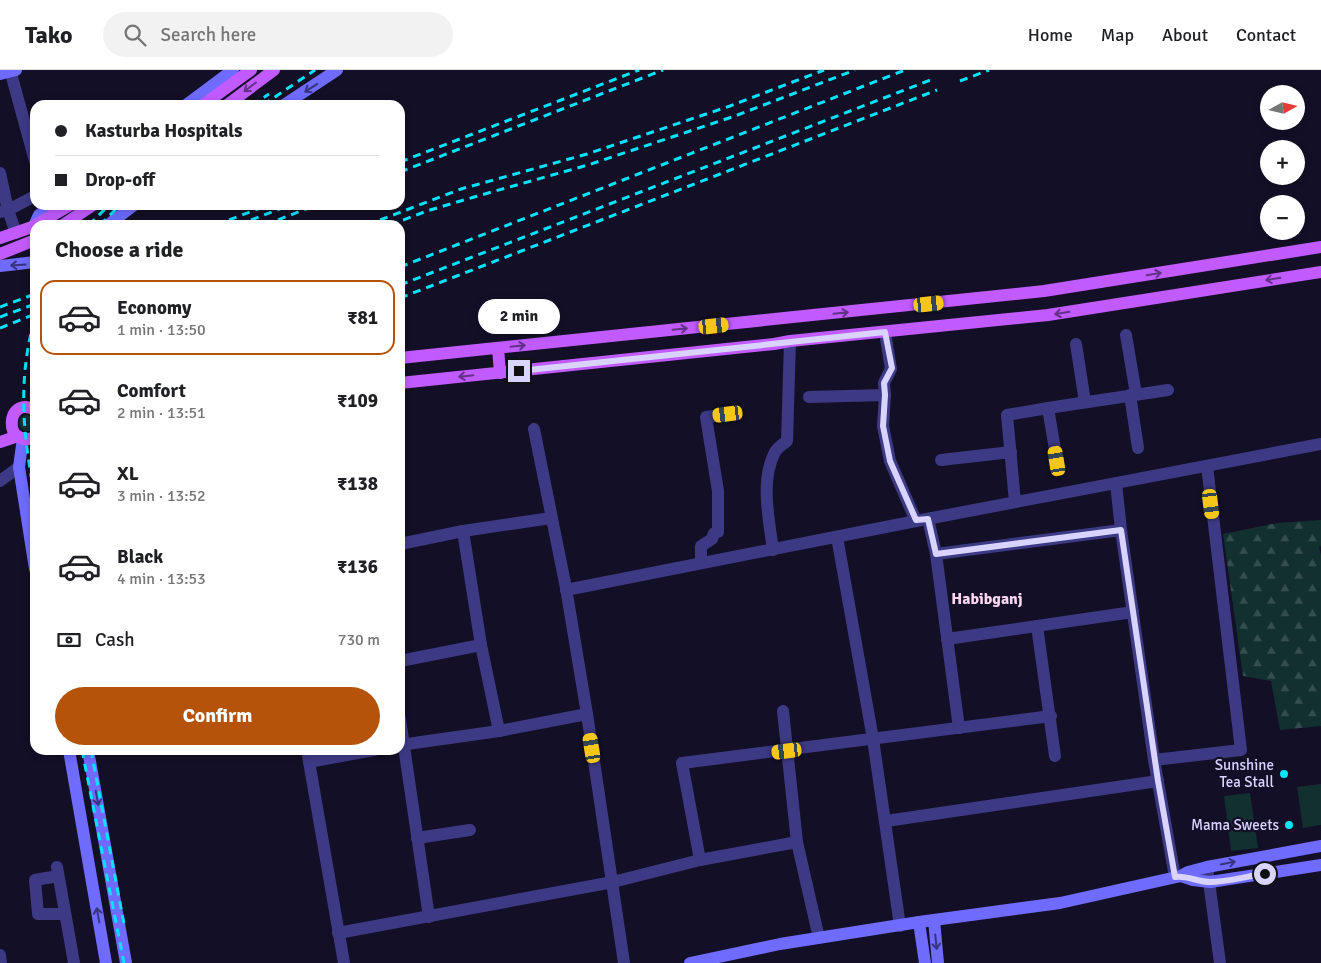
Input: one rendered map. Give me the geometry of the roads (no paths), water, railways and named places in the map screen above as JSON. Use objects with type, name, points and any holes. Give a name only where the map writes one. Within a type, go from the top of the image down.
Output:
[{"type":"main road","points":[[193,100],[233,70]]},
{"type":"main road","points":[[210,100],[251,70]]},
{"type":"main road","points":[[234,100],[274,70]]},
{"type":"main road","points":[[292,100],[337,70]]},
{"type":"main road","points":[[37,220],[38,215],[44,210]]},
{"type":"main road","points":[[45,220],[62,210]]},
{"type":"main road","points":[[70,220],[86,210]]},
{"type":"main road","points":[[114,220],[128,210]]},
{"type":"main road","points":[[0,238],[30,228]]},
{"type":"main road","points":[[3,253],[30,242]]},
{"type":"main road","points":[[405,357],[1044,291],[1321,247]]},
{"type":"main road","points":[[0,266],[30,263]]},
{"type":"main road","points":[[405,382],[1048,315],[1321,272]]},
{"type":"main road","points":[[498,348],[500,373]]},
{"type":"main road","points":[[0,425],[21,408],[30,408]]},
{"type":"main road","points":[[14,414],[11,424],[12,428],[25,437]]},
{"type":"main road","points":[[0,442],[25,437]]},
{"type":"main road","points":[[25,437],[19,467],[30,537]]},
{"type":"main road","points":[[70,755],[106,963]]},
{"type":"main road","points":[[89,755],[126,963]]},
{"type":"main road","points":[[690,963],[780,944],[919,922],[1060,903],[1178,876],[1207,867],[1321,846]]},
{"type":"main road","points":[[1178,876],[1210,882],[1321,865]]},
{"type":"main road","points":[[934,920],[938,963]]},
{"type":"main road","points":[[919,922],[925,963]]},
{"type":"street","points":[[9,71],[30,144]]},
{"type":"street","points":[[0,173],[4,211],[16,233]]},
{"type":"street","points":[[4,211],[30,198]]},
{"type":"street","points":[[885,332],[892,368],[884,383],[883,426],[890,461],[922,520],[936,554],[959,728]]},
{"type":"street","points":[[1126,335],[1138,448]]},
{"type":"street","points":[[774,550],[767,510],[768,471],[776,450],[787,442],[790,341]]},
{"type":"street","points":[[1076,344],[1085,402]]},
{"type":"street","points":[[1015,502],[1007,416],[1168,390]]},
{"type":"street","points":[[809,397],[885,395]]},
{"type":"street","points":[[1048,408],[1057,461]]},
{"type":"street","points":[[701,562],[701,546],[712,539],[714,533],[718,532],[718,491],[706,417],[728,414]]},
{"type":"street","points":[[534,429],[566,590],[613,882],[624,963]]},
{"type":"street","points":[[566,590],[701,562],[774,550],[837,536],[1321,444]]},
{"type":"street","points":[[941,460],[1010,452]]},
{"type":"street","points":[[1154,760],[1241,750],[1207,466]]},
{"type":"street","points":[[0,481],[19,467]]},
{"type":"street","points":[[1116,483],[1154,760],[1178,876]]},
{"type":"street","points":[[405,543],[463,531],[551,518]]},
{"type":"street","points":[[936,554],[1121,530]]},
{"type":"street","points":[[463,531],[481,645],[499,731]]},
{"type":"street","points":[[837,536],[873,738],[900,926]]},
{"type":"street","points":[[947,639],[1133,612]]},
{"type":"street","points":[[1037,626],[1051,716],[1055,756]]},
{"type":"street","points":[[405,660],[481,645]]},
{"type":"street","points":[[783,711],[797,842],[819,938]]},
{"type":"street","points":[[700,860],[682,763],[1051,716]]},
{"type":"street","points":[[405,745],[499,731],[588,722]]},
{"type":"street","points":[[404,755],[429,916]]},
{"type":"street","points":[[308,756],[344,963]]},
{"type":"street","points":[[886,821],[1158,781]]},
{"type":"street","points":[[417,838],[470,830]]},
{"type":"street","points":[[338,934],[613,882],[700,860],[797,842]]},
{"type":"street","points":[[1207,867],[1220,963]]},
{"type":"street","points":[[65,914],[38,914],[35,880],[57,872],[65,914],[74,963]]},
{"type":"street","points":[[0,955],[1,963]]},
{"type":"railway","points":[[270,100],[315,70]]},
{"type":"railway","points":[[405,160],[639,70]]},
{"type":"railway","points":[[405,170],[663,70]]},
{"type":"railway","points":[[380,220],[461,189],[587,154],[730,106],[824,70]]},
{"type":"railway","points":[[403,220],[474,197],[588,165],[735,116],[855,70]]},
{"type":"railway","points":[[405,265],[905,70]]},
{"type":"railway","points":[[960,81],[989,70]]},
{"type":"railway","points":[[405,283],[933,79]]},
{"type":"railway","points":[[405,296],[937,90]]},
{"type":"railway","points":[[260,100],[269,94]]},
{"type":"railway","points":[[94,220],[104,210]]},
{"type":"railway","points":[[105,220],[115,210]]},
{"type":"railway","points":[[229,220],[255,210]]},
{"type":"railway","points":[[251,220],[277,210]]},
{"type":"railway","points":[[278,220],[303,210]]},
{"type":"railway","points":[[0,307],[30,296]]},
{"type":"railway","points":[[0,317],[30,306]]},
{"type":"railway","points":[[0,328],[30,316]]},
{"type":"railway","points":[[30,339],[24,387],[24,420],[30,468]]},
{"type":"railway","points":[[83,755],[124,963]]},
{"type":"railway","points":[[92,755],[124,924]]},
{"type":"place","name":"Sunshine Tea Stall","points":[[1284,774]]},
{"type":"place","name":"Mama Sweets","points":[[1289,825]]},
{"type":"district","name":"Habibganj","points":[[987,598]]}]
